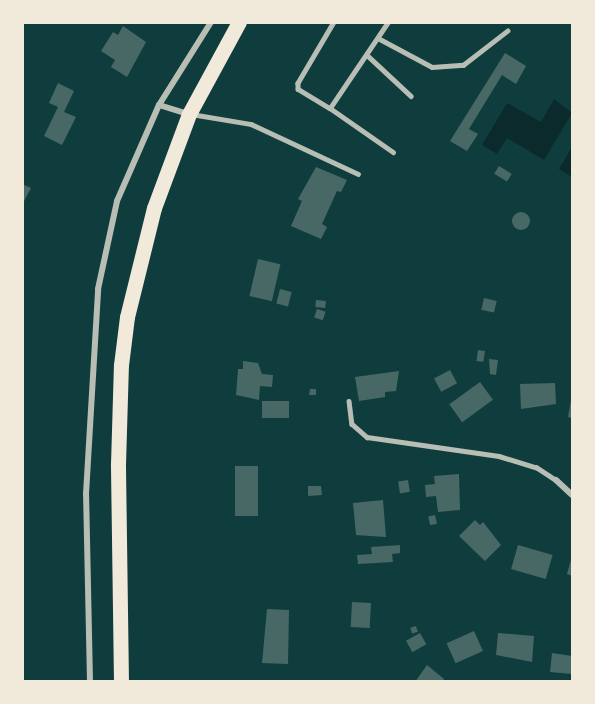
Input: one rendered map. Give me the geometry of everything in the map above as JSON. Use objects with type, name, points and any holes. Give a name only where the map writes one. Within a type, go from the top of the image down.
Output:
[{"type":"main road","points":[[121,681],[121,365],[138,267],[189,114],[239,22]]},
{"type":"street","points":[[90,681],[86,494],[98,289],[117,201],[159,105],[211,22]]},
{"type":"street","points":[[159,105],[189,114]]},
{"type":"street","points":[[556,480],[573,495]]},
{"type":"lane","points":[[334,22],[298,83],[298,89],[330,108],[393,152]]},
{"type":"lane","points":[[330,108],[368,55],[388,22]]},
{"type":"lane","points":[[378,38],[432,67],[463,65],[507,31]]},
{"type":"lane","points":[[368,55],[411,96]]},
{"type":"lane","points":[[189,114],[251,124],[358,174]]},
{"type":"lane","points":[[349,401],[352,423],[367,438],[443,445],[499,456],[536,467],[556,480]]},
{"type":"water","points":[[554,99],[572,113],[544,160],[507,138],[497,154],[482,145],[507,103],[541,122]]},
{"type":"water","points":[[572,147],[572,177],[559,169]]},
{"type":"building","points":[[123,26],[146,42],[127,77],[111,67],[115,60],[101,51],[113,32],[118,35]]},
{"type":"building","points":[[505,53],[526,66],[516,84],[502,75],[469,129],[478,134],[467,151],[450,141]]},
{"type":"building","points":[[58,83],[74,91],[64,112],[76,117],[62,145],[44,136],[58,107],[49,103]]},
{"type":"building","points":[[499,166],[512,174],[507,182],[494,174]]},
{"type":"building","points":[[316,167],[347,180],[341,192],[337,191],[322,224],[327,227],[321,239],[291,226],[302,201],[298,199]]},
{"type":"building","points":[[22,184],[31,188],[22,205]]},
{"type":"building","points":[[521,212],[527,215],[530,221],[527,227],[521,230],[515,227],[512,221],[515,215]]},
{"type":"building","points":[[258,259],[280,264],[272,301],[249,296]]},
{"type":"building","points":[[280,289],[292,292],[288,306],[276,304]]},
{"type":"building","points":[[484,298],[497,301],[494,313],[481,310]]},
{"type":"building","points":[[316,300],[326,301],[325,308],[315,307]]},
{"type":"building","points":[[317,309],[326,312],[323,320],[314,318]]},
{"type":"building","points":[[478,350],[485,351],[483,362],[476,361]]},
{"type":"building","points":[[489,359],[498,360],[496,375],[490,374]]},
{"type":"building","points":[[243,361],[258,363],[262,374],[273,375],[272,387],[260,386],[259,400],[236,395],[238,369],[243,369]]},
{"type":"building","points":[[450,370],[457,383],[441,392],[434,378]]},
{"type":"building","points":[[399,371],[396,391],[385,392],[385,397],[359,401],[355,377]]},
{"type":"building","points":[[480,382],[493,400],[462,422],[449,404]]},
{"type":"building","points":[[555,383],[556,404],[521,409],[520,384]]},
{"type":"building","points":[[310,389],[316,389],[316,395],[309,395]]},
{"type":"building","points":[[572,400],[572,418],[568,417]]},
{"type":"building","points":[[262,401],[289,401],[289,418],[262,418]]},
{"type":"building","points":[[235,466],[258,466],[258,516],[235,516]]},
{"type":"building","points":[[459,474],[460,510],[438,512],[436,496],[426,497],[425,485],[435,484],[434,476]]},
{"type":"building","points":[[408,480],[410,492],[400,493],[398,482]]},
{"type":"building","points":[[308,486],[321,486],[322,495],[308,496]]},
{"type":"building","points":[[383,500],[386,537],[356,535],[353,503]]},
{"type":"building","points":[[435,515],[437,524],[430,525],[428,517]]},
{"type":"building","points":[[475,520],[480,525],[483,522],[501,545],[485,561],[459,536]]},
{"type":"building","points":[[400,545],[400,553],[392,554],[393,562],[358,564],[357,555],[372,554],[371,547]]},
{"type":"building","points":[[518,545],[553,555],[546,579],[511,569]]},
{"type":"building","points":[[572,556],[572,576],[567,574]]},
{"type":"building","points":[[352,602],[371,603],[370,628],[351,627]]},
{"type":"building","points":[[267,609],[289,610],[288,664],[262,663]]},
{"type":"building","points":[[416,626],[418,632],[412,634],[410,628]]},
{"type":"building","points":[[474,631],[483,651],[456,663],[447,643]]},
{"type":"building","points":[[420,633],[426,644],[412,652],[406,641]]},
{"type":"building","points":[[498,633],[534,636],[532,662],[496,655]]},
{"type":"building","points":[[552,653],[572,656],[572,674],[550,672]]},
{"type":"building","points":[[427,665],[444,679],[442,682],[415,682]]}]
